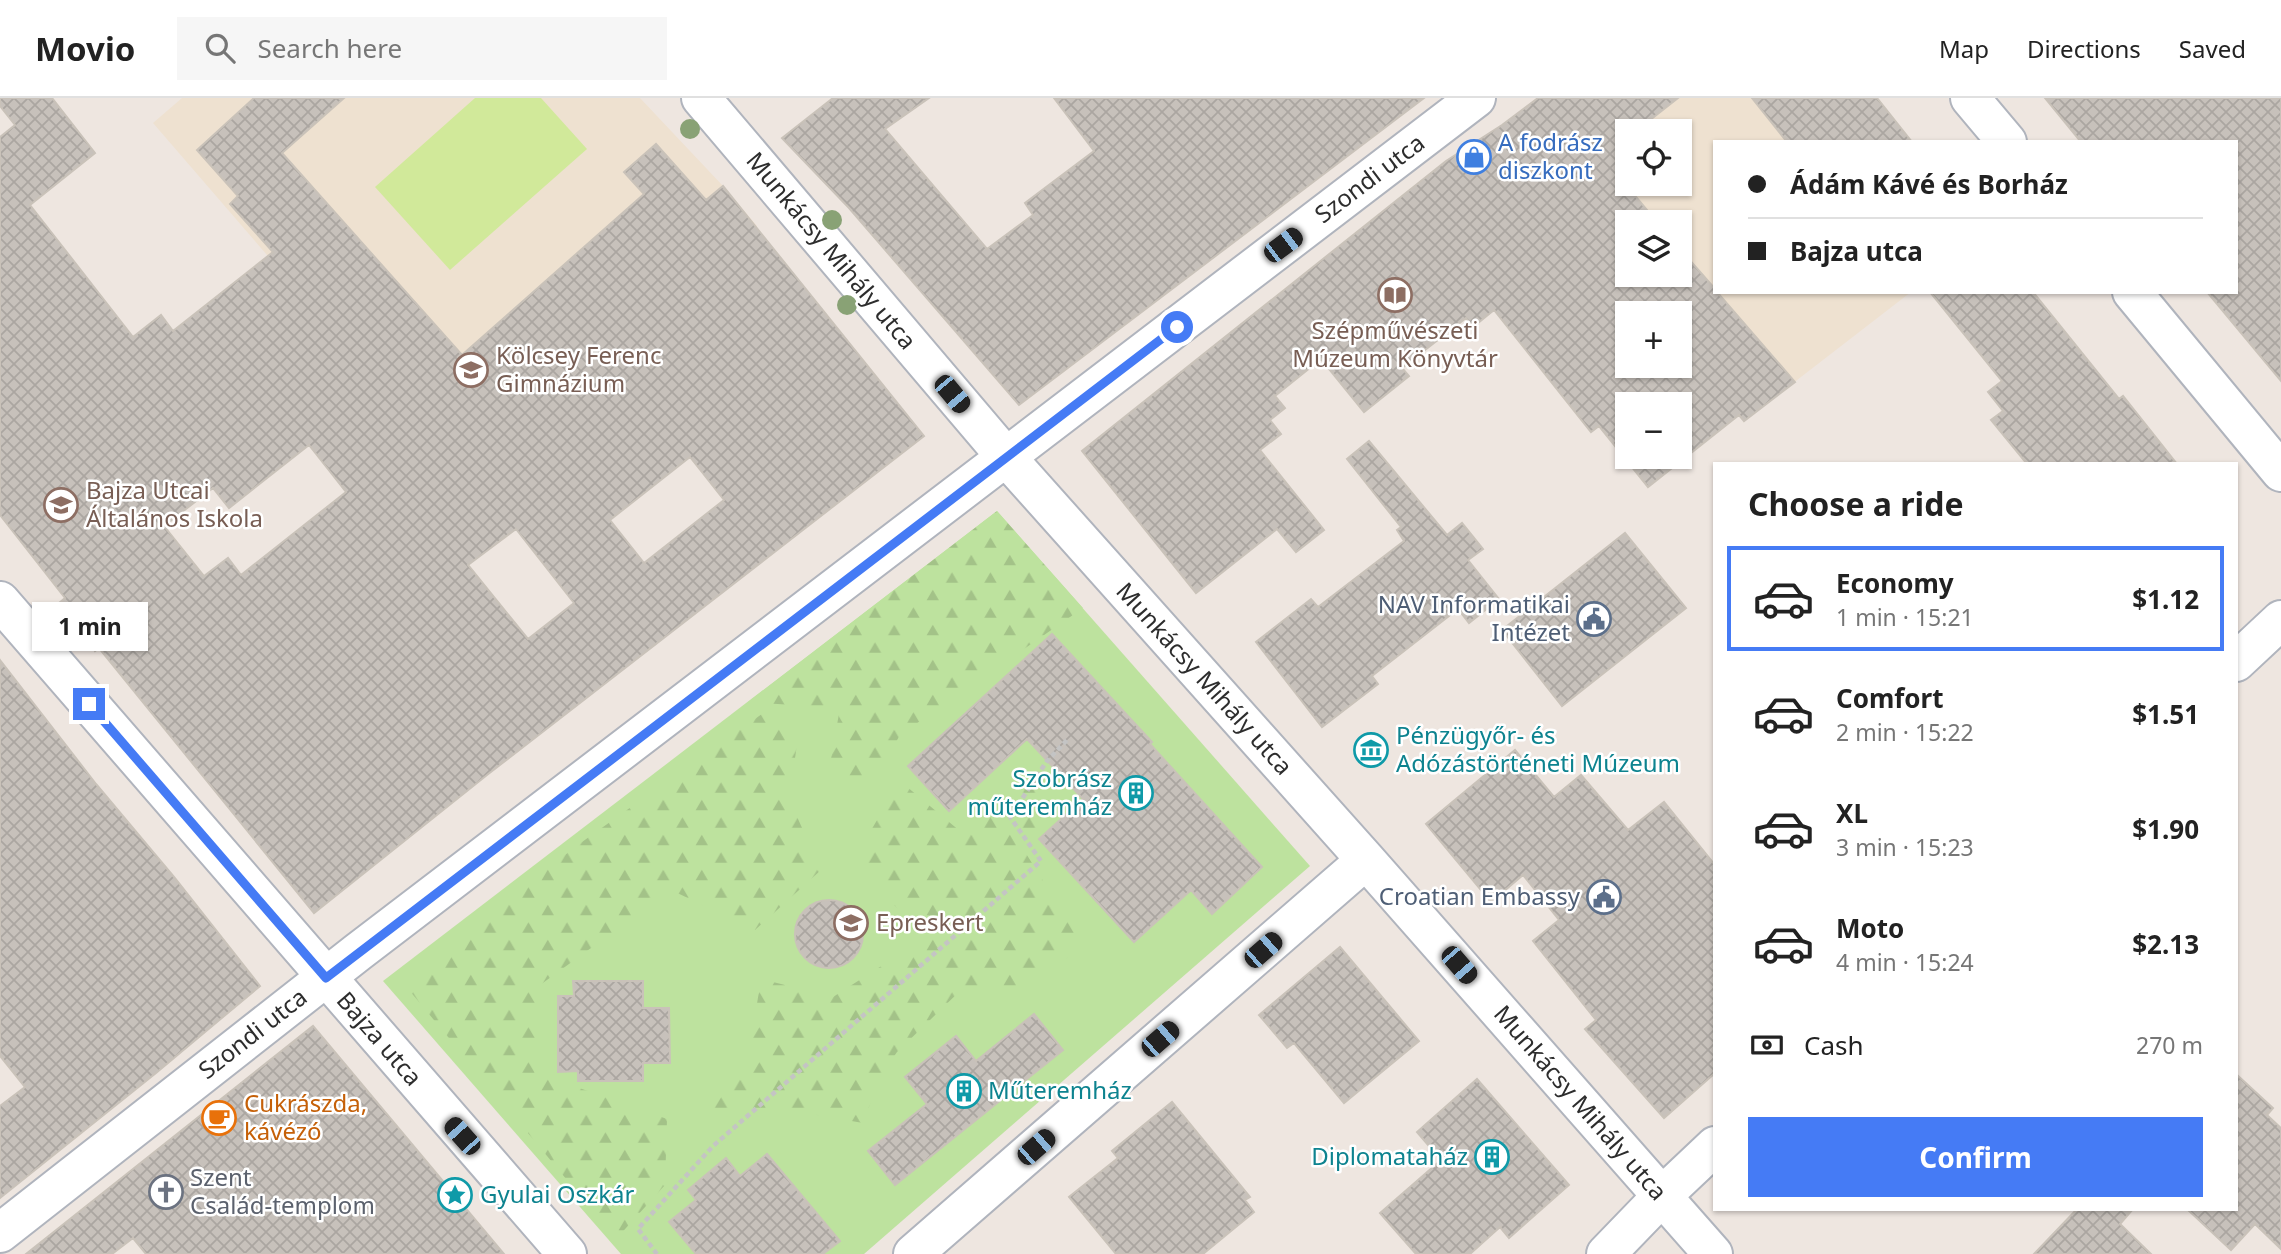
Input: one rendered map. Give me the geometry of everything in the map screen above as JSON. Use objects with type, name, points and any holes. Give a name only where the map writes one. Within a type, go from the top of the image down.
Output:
[{"type":"street","name":"Munkácsy Mihály utca","points":[[701,98],[1006,457],[1713,1254]]},
{"type":"street","name":"Szondi utca","points":[[0,1233],[326,978],[1476,98]]},
{"type":"street","points":[[1970,98],[2005,140]]},
{"type":"street","points":[[2134,294],[2281,472]]},
{"type":"street","name":"Bajza utca","points":[[0,601],[566,1254]]},
{"type":"street","points":[[2238,660],[2281,621]]},
{"type":"street","points":[[913,1254],[1366,860]]},
{"type":"street","points":[[1606,1254],[1713,1148]]},
{"type":"path","points":[[657,1254],[638,1229],[713,1146],[1041,861],[1010,817],[1047,761],[1068,739]]},
{"type":"shaded area","name":"Kölcsey Ferenc Gimnázium","points":[[182,98],[640,98],[757,226],[450,467],[153,123]]},
{"type":"shaded area","points":[[1538,98],[1877,98],[1910,140],[1713,140],[1713,294],[1908,294],[1744,421],[1692,358],[1692,301],[1646,301],[1635,287],[1692,287],[1692,210],[1615,210],[1615,263],[1502,125]]},
{"type":"green space","points":[[475,98],[541,98],[587,149],[450,270],[375,187]]},
{"type":"green space","name":"Epreskert","points":[[997,511],[1310,866],[864,1254],[621,1254],[383,981]]},
{"type":"green space","points":[[997,511],[1083,608],[900,735],[871,785],[829,770],[840,708],[748,702]]},
{"type":"green space","points":[[773,706],[799,731],[789,799],[821,870],[755,930],[671,890],[540,985],[534,1072],[667,1119],[665,1185],[616,1239],[409,990],[455,938],[582,842]]},
{"type":"green space","points":[[1023,769],[1060,796],[1025,852],[1083,944],[1025,993],[962,989],[897,1052],[881,1075],[863,1123],[800,1112],[714,1108],[749,1053],[761,979],[833,997],[925,938],[853,861],[900,781],[967,837]]},
{"type":"building","points":[[0,98],[52,98],[95,153],[30,205],[133,337],[161,315],[173,331],[273,252],[230,204],[238,196],[197,150],[254,98],[344,98],[282,153],[462,355],[644,194],[624,172],[656,144],[706,200],[723,186],[924,436],[487,775],[314,913],[99,648],[95,651],[58,604],[65,598],[0,515],[0,137],[15,125],[0,106]],"holes":[[[309,445],[346,492],[241,575],[228,558],[204,576],[164,526],[213,488],[229,508]],[[690,457],[724,500],[644,563],[610,520]],[[516,529],[574,603],[528,639],[468,565]]]},
{"type":"building","points":[[833,98],[929,98],[885,129],[987,249],[1033,215],[1025,203],[1094,151],[1054,98],[1424,98],[1019,405],[849,208],[782,138]]},
{"type":"building","points":[[1538,98],[1678,98],[1651,119],[1615,119],[1615,196],[1635,196],[1647,210],[1615,210],[1615,287],[1692,287],[1692,263],[1713,287],[1713,294],[1719,294],[1795,382],[1744,421],[1739,415],[1692,452],[1692,392],[1615,392],[1615,446],[1599,426],[1591,432],[1494,310],[1473,327],[1466,318],[1402,368],[1409,376],[1364,412],[1321,359],[1275,396],[1285,408],[1270,420],[1281,434],[1260,450],[1324,530],[1296,552],[1277,529],[1196,593],[1082,451],[1446,161]]},
{"type":"building","points":[[1752,98],[1877,98],[1910,140],[1785,140]]},
{"type":"building","points":[[2045,98],[2281,98],[2281,381],[2209,294],[2238,294],[2238,140],[2079,140]]},
{"type":"building","points":[[1932,294],[2035,294],[2119,399],[2123,396],[2175,462],[2025,462],[1991,420],[2003,411],[1988,392],[2002,381]]},
{"type":"building","points":[[1369,441],[1447,535],[1462,523],[1483,549],[1468,560],[1499,599],[1469,623],[1458,609],[1372,676],[1378,684],[1322,727],[1256,642],[1311,599],[1318,607],[1404,541],[1397,530],[1401,527],[1347,459]]},
{"type":"building","points":[[1634,469],[1671,469],[1648,487]]},
{"type":"building","name":"NAV Informatikai Intézet","points":[[1625,533],[1686,608],[1562,706],[1502,630]]},
{"type":"building","name":"Szobrász műteremház","points":[[1052,634],[1262,867],[1212,914],[1191,890],[1134,942],[1039,839],[1083,799],[1027,739],[949,811],[908,766]]},
{"type":"building","points":[[0,660],[96,784],[260,986],[0,1198],[0,1106],[25,1087],[0,1056]]},
{"type":"building","points":[[1515,750],[1554,797],[1581,775],[1628,830],[1664,802],[1713,863],[1713,1075],[1664,1118],[1585,1029],[1596,1020],[1533,941],[1559,920],[1523,875],[1491,902],[1426,824]]},
{"type":"building","points":[[829,900],[842,902],[853,910],[861,921],[861,947],[853,958],[842,966],[829,968],[816,966],[805,958],[797,947],[795,934],[797,921],[805,910],[816,902]]},
{"type":"building","points":[[1340,947],[1419,1041],[1344,1103],[1294,1043],[1287,1048],[1259,1015]]},
{"type":"building","points":[[573,981],[643,981],[643,1008],[669,1008],[670,1063],[643,1063],[643,1081],[578,1081],[578,1071],[558,1072],[558,996],[574,996]]},
{"type":"building","name":"Műteremház","points":[[1034,1014],[1063,1050],[895,1185],[868,1151],[927,1104],[905,1077],[956,1036],[976,1061]]},
{"type":"building","points":[[313,1026],[504,1254],[146,1254],[133,1238],[112,1254],[26,1254]]},
{"type":"building","points":[[2238,1076],[2273,1108],[2267,1115],[2281,1128],[2281,1249],[2255,1224],[2231,1250],[2189,1211],[2238,1211]]},
{"type":"building","name":"Diplomataház","points":[[1477,1079],[1569,1185],[1509,1238],[1500,1227],[1470,1254],[1416,1254],[1380,1213],[1441,1160],[1417,1132]]},
{"type":"building","points":[[1172,1102],[1250,1197],[1245,1200],[1254,1212],[1203,1254],[1116,1254],[1069,1197],[1118,1158],[1112,1151]]},
{"type":"building","points":[[767,1154],[840,1241],[823,1254],[696,1254],[669,1222],[696,1200],[688,1190],[726,1158],[740,1176]]},
{"type":"building","points":[[2075,1211],[2131,1211],[2120,1224],[2151,1254],[2034,1254]]},
{"type":"place","name":"A fodrász diszkont","points":[[1474,157]]},
{"type":"place","name":"Szépművészeti Múzeum Könyvtár","points":[[1395,295]]},
{"type":"place","name":"Kölcsey Ferenc Gimnázium","points":[[471,370]]},
{"type":"place","name":"Bajza Utcai Általános Iskola","points":[[61,505]]},
{"type":"place","name":"NAV Informatikai Intézet","points":[[1594,619]]},
{"type":"place","name":"Pénzügyőr- és Adózástörténeti Múzeum","points":[[1371,750]]},
{"type":"place","name":"Szobrász műteremház","points":[[1136,793]]},
{"type":"place","name":"Croatian Embassy","points":[[1604,897]]},
{"type":"place","name":"Epreskert","points":[[851,923]]},
{"type":"place","name":"Műteremház","points":[[964,1091]]},
{"type":"place","name":"Cukrászda, kávézó","points":[[219,1118]]},
{"type":"place","name":"Diplomataház","points":[[1492,1157]]},
{"type":"place","name":"Szent Család-templom","points":[[166,1192]]},
{"type":"place","name":"Gyulai Oszkár","points":[[455,1195]]},
{"type":"route","points":[[89,704],[326,978],[1177,327]]}]
